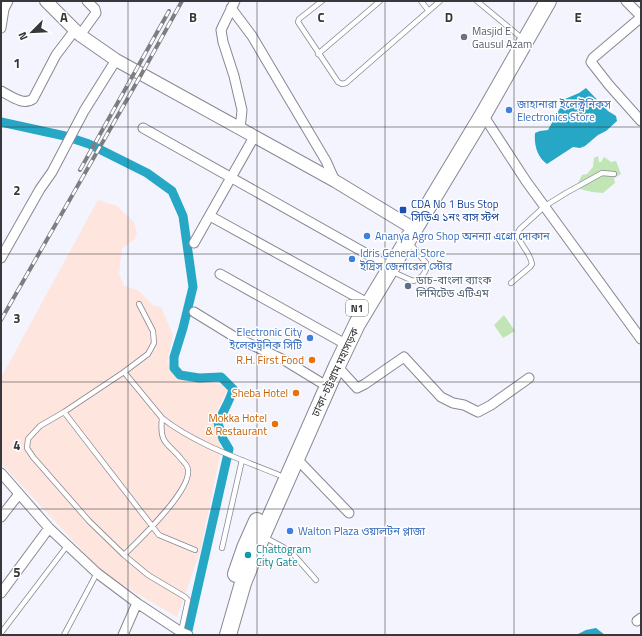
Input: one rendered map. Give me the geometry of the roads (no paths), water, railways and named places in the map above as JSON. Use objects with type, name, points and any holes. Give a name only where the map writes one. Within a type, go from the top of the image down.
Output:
[{"type":"highway","name":"ঢাকা-চট্টগ্রাম মহাসড়ক","points":[[218,635],[245,548],[287,467],[406,224],[476,112],[536,1]]},
{"type":"highway","name":"ঢাকা-চট্টগ্রাম মহাসড়ক","points":[[228,635],[243,583],[287,467],[320,382],[340,341],[362,300],[386,267],[408,241],[483,115],[548,1]]},
{"type":"street","points":[[1,28],[4,9],[8,1]]},
{"type":"street","points":[[46,1],[77,32],[116,60],[335,182],[406,224]]},
{"type":"street","points":[[1,91],[23,102],[29,102],[34,99],[56,55],[96,13],[95,9],[87,1]]},
{"type":"street","points":[[626,1],[639,14],[639,19],[593,58],[591,62],[641,121]]},
{"type":"street","points":[[233,5],[221,30],[242,110],[240,129]]},
{"type":"street","points":[[233,5],[326,160],[335,182]]},
{"type":"street","points":[[1,258],[40,189],[52,172],[75,126],[116,60]]},
{"type":"street","points":[[483,115],[526,181],[641,339]]},
{"type":"street","points":[[142,128],[386,267]]},
{"type":"street","points":[[194,243],[254,137]]},
{"type":"street","points":[[210,216],[362,300]]},
{"type":"street","points":[[220,274],[340,341]]},
{"type":"street","points":[[194,312],[233,336],[284,360],[320,382]]},
{"type":"street","points":[[337,366],[357,388],[404,357],[441,397],[453,403],[464,405],[478,412],[491,405],[529,378]]},
{"type":"street","points":[[287,467],[349,513]]},
{"type":"street","points":[[1,473],[49,528],[97,573],[183,633]]},
{"type":"street","points":[[1,517],[19,494]]},
{"type":"street","points":[[1,593],[49,528]]},
{"type":"street","points":[[123,635],[137,602]]},
{"type":"lane","points":[[322,1],[299,19],[298,22],[318,54],[338,82],[342,84],[346,83],[440,1]]},
{"type":"lane","points":[[318,54],[380,1]]},
{"type":"lane","points":[[421,1],[428,10]]},
{"type":"lane","points":[[477,1],[518,34]]},
{"type":"lane","points":[[511,283],[530,268],[532,264],[531,257],[518,239],[517,234],[520,229],[545,206],[566,193],[602,173],[614,174]]},
{"type":"lane","points":[[386,267],[413,281],[420,278],[427,267],[426,263],[408,241]]},
{"type":"lane","points":[[139,304],[153,330],[154,343],[148,354],[124,372],[64,412],[40,426],[28,439],[28,448],[33,457],[89,521],[124,555],[148,575],[185,596],[188,603],[183,633]]},
{"type":"lane","points":[[124,372],[162,418],[175,428],[224,453],[242,460],[287,467]]},
{"type":"lane","points":[[64,412],[151,527],[159,535],[195,550]]},
{"type":"lane","points":[[124,555],[176,500],[186,479],[188,470],[183,460],[165,442],[161,431],[162,418]]},
{"type":"lane","points":[[222,548],[242,460]]},
{"type":"lane","points":[[262,536],[293,554],[316,580]]},
{"type":"lane","points":[[1,633],[67,546]]},
{"type":"lane","points":[[64,635],[97,573]]},
{"type":"water","points":[[586,88],[608,111],[616,116],[617,121],[585,146],[580,148],[573,147],[547,164],[541,158],[537,150],[535,133],[548,130],[565,99]]},
{"type":"water","points":[[596,628],[605,635],[576,635],[586,630]]},
{"type":"waterway","points":[[1,122],[65,136],[89,144],[147,173],[172,191],[183,216],[193,287],[174,357],[174,368],[180,375],[199,378],[221,377],[233,389],[218,423],[223,439],[229,449],[187,635]]},
{"type":"railway","points":[[1,320],[182,1]]},
{"type":"railway","points":[[80,170],[169,11]]},
{"type":"place","name":"Masjid E Gausul Azam","points":[[464,37]]},
{"type":"place","name":"জাহানারা ইলেক্ট্রনিকস Electronics Store","points":[[509,110]]},
{"type":"place","name":"CDA No 1 Bus Stop সিডিএ ১নং বাস স্টপ","points":[[403,210]]},
{"type":"place","name":"Ananya Agro Shop অনন্যা এগ্রো দোকান","points":[[367,236]]},
{"type":"place","name":"Idris General Store ইদ্রিস জেনারেল স্টোর","points":[[352,259]]},
{"type":"place","name":"ডাচ-বাংলা ব্যাংক লিমিটেড এটিএম","points":[[408,286]]},
{"type":"place","name":"Electronic City ইলেকট্রনিক সিটি","points":[[310,338]]},
{"type":"place","name":"R.H. First Food","points":[[312,360]]},
{"type":"place","name":"Sheba Hotel","points":[[296,393]]},
{"type":"place","name":"Mokka Hotel & Restaurant","points":[[275,424]]},
{"type":"place","name":"Walton Plaza ওয়ালটন প্লাজা","points":[[290,531]]},
{"type":"place","name":"Chattogram City Gate","points":[[248,555]]}]
